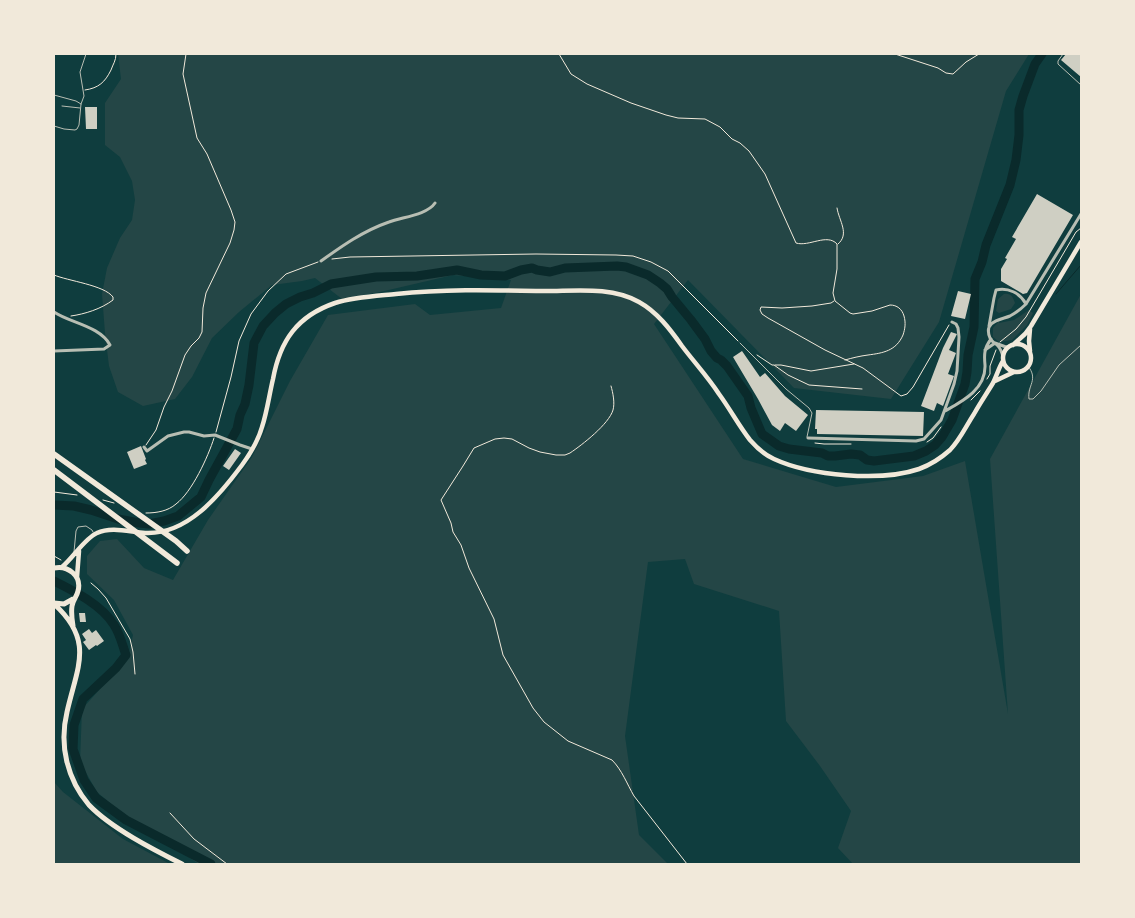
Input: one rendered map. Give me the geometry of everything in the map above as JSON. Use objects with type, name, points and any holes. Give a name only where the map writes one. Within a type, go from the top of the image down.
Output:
[{"type":"highway","points":[[54,454],[176,541],[187,551]]},
{"type":"highway","points":[[54,470],[177,563]]},
{"type":"main road","points":[[62,567],[94,534],[106,530],[150,533],[172,529],[190,520],[200,511],[223,488],[253,449],[262,428],[278,358],[290,334],[318,310],[345,300],[441,290],[483,289],[598,291],[621,294],[638,301],[648,308],[666,326],[717,391],[746,434],[758,448],[773,459],[843,475],[883,475],[908,472],[921,468],[932,463],[956,443],[994,382],[1006,350],[1032,326],[1081,242]]},
{"type":"main road","points":[[994,382],[1014,372],[1022,372],[1028,366],[1031,358],[1029,341],[1032,326]]},
{"type":"main road","points":[[1012,346],[1022,346],[1030,353]]},
{"type":"main road","points":[[1003,359],[1007,368],[1014,372]]},
{"type":"main road","points":[[77,577],[79,549]]},
{"type":"main road","points":[[54,568],[62,567],[71,570],[79,583],[72,610],[73,627],[79,644],[80,663],[66,713],[64,738],[65,756],[70,774],[79,792],[95,810],[128,834],[182,864]]},
{"type":"main road","points":[[54,604],[64,604],[74,599]]},
{"type":"main road","points":[[54,604],[73,627]]},
{"type":"street","points":[[321,261],[336,249],[365,232],[388,222],[432,208],[435,203]]},
{"type":"street","points":[[989,328],[994,321],[1011,315],[1026,304],[1081,214]]},
{"type":"street","points":[[1003,359],[997,345],[989,334],[996,290],[1007,289],[1024,300],[1026,304]]},
{"type":"street","points":[[54,312],[82,324],[99,334],[110,345],[104,349],[54,351]]},
{"type":"street","points":[[808,438],[916,441],[924,439],[941,420],[957,371],[959,351],[958,328],[952,322]]},
{"type":"street","points":[[945,411],[966,399],[983,379],[986,345],[991,339]]},
{"type":"street","points":[[985,350],[997,345],[1012,346]]},
{"type":"street","points":[[144,447],[147,451],[166,437],[179,432],[189,432],[204,436],[220,436],[253,449]]},
{"type":"lane","points":[[54,126],[71,130],[77,129],[79,125],[81,104],[84,96],[80,72],[86,54]]},
{"type":"lane","points":[[1063,54],[1058,64],[1081,86]]},
{"type":"lane","points":[[54,95],[81,104]]},
{"type":"lane","points":[[62,106],[81,108]]},
{"type":"lane","points":[[740,343],[786,389],[809,408],[812,413],[808,438]]},
{"type":"lane","points":[[1028,366],[1034,378],[1028,394],[1029,399],[1032,399],[1041,391],[1059,365],[1081,345]]},
{"type":"lane","points":[[72,558],[78,527],[86,526],[94,534]]},
{"type":"path","points":[[83,90],[89,90],[101,85],[116,60],[116,54]]},
{"type":"path","points":[[144,447],[155,431],[174,388],[185,355],[202,332],[206,293],[230,244],[235,222],[207,154],[197,138],[183,74],[186,54]]},
{"type":"path","points":[[558,54],[571,74],[579,80],[611,95],[666,115],[678,118],[705,119],[715,123],[732,140],[740,143],[749,151],[765,174],[796,243],[806,244],[825,240],[835,241],[837,244],[835,301],[852,314],[894,305],[900,309],[904,318],[904,333],[894,348],[883,353],[845,360]]},
{"type":"path","points":[[895,54],[953,74],[966,62],[979,54]]},
{"type":"path","points":[[837,208],[844,229],[844,236],[837,244]]},
{"type":"path","points":[[987,380],[997,345],[1016,329],[1026,317],[1076,232],[1081,228]]},
{"type":"path","points":[[331,259],[544,254],[624,255],[637,257],[668,270],[740,343]]},
{"type":"path","points":[[146,513],[163,511],[177,503],[193,483],[210,450],[231,377],[239,341],[251,314],[268,291],[286,274],[321,261]]},
{"type":"path","points":[[54,275],[64,279],[83,282],[112,295],[112,302],[96,309],[70,316]]},
{"type":"path","points":[[835,301],[812,306],[764,307],[760,308],[760,310],[768,318],[821,348],[864,368],[901,396],[906,395],[913,388],[952,322]]},
{"type":"path","points":[[752,352],[788,375],[809,385],[862,389]]},
{"type":"path","points":[[774,365],[811,370],[855,364]]},
{"type":"path","points":[[611,386],[614,401],[613,410],[608,419],[603,426],[570,453],[556,455],[529,448],[512,439],[495,439],[474,448],[441,500],[453,532],[461,545],[468,568],[494,619],[504,655],[533,708],[540,718],[568,741],[612,760],[618,765],[634,796],[687,864]]},
{"type":"path","points":[[974,398],[984,386]]},
{"type":"path","points":[[54,492],[82,496]]},
{"type":"path","points":[[99,499],[119,505]]},
{"type":"path","points":[[54,556],[61,560]]},
{"type":"path","points":[[91,583],[106,598],[130,639],[135,674]]},
{"type":"path","points":[[170,813],[194,840],[227,864]]},
{"type":"shaded area","points":[[118,54],[1029,54],[1006,91],[939,322],[891,399],[794,388],[688,280],[654,324],[743,459],[836,487],[923,476],[965,461],[1008,714],[990,459],[1081,294],[1081,864],[853,864],[838,848],[851,811],[786,721],[779,611],[694,584],[685,559],[648,562],[625,736],[639,835],[668,864],[199,864],[117,809],[97,792],[80,762],[82,709],[128,658],[133,635],[114,600],[87,574],[87,556],[100,541],[117,539],[144,568],[173,580],[208,520],[252,457],[290,381],[328,315],[415,304],[430,315],[501,308],[511,280],[453,275],[342,299],[315,278],[272,285],[239,312],[212,338],[192,377],[175,399],[143,406],[118,392],[109,366],[102,294],[107,268],[120,238],[132,220],[135,200],[132,181],[120,157],[105,145],[105,103],[121,79]]},
{"type":"shaded area","points":[[1004,294],[1011,296],[1015,303],[1011,309],[999,313],[996,311],[998,299]]},
{"type":"shaded area","points":[[1029,310],[1033,313],[1027,325],[1012,340],[999,342],[993,337],[993,328],[999,321],[999,323],[1014,320]]},
{"type":"shaded area","points":[[54,782],[63,792],[123,839],[170,864],[54,864]]},
{"type":"building","points":[[1066,54],[1081,54],[1081,77],[1061,60]]},
{"type":"building","points":[[85,107],[97,107],[97,129],[86,129]]},
{"type":"building","points":[[1037,194],[1073,215],[1027,293],[1023,294],[1001,281],[1001,269],[1016,239],[1012,237]]},
{"type":"building","points":[[958,291],[971,294],[965,319],[951,316]]},
{"type":"building","points":[[951,332],[957,334],[949,350],[956,353],[948,374],[954,376],[943,406],[937,403],[934,411],[921,406]]},
{"type":"building","points":[[742,351],[760,377],[765,373],[785,396],[808,415],[796,431],[785,423],[780,431],[772,425],[733,357]]},
{"type":"building","points":[[816,410],[924,412],[923,436],[817,434],[817,429],[815,429]]},
{"type":"building","points":[[141,446],[147,464],[134,469],[127,452]]},
{"type":"building","points":[[235,449],[241,453],[229,470],[223,466]]},
{"type":"building","points":[[79,613],[85,613],[86,622],[80,622]]},
{"type":"building","points":[[89,629],[92,633],[96,630],[104,641],[89,650],[83,642],[86,640],[82,634]]},
{"type":"waterway","points":[[54,505],[74,506],[118,519],[149,524],[178,516],[201,497],[237,429],[249,385],[254,343],[263,326],[275,313],[286,304],[331,284],[376,277],[417,276],[457,270],[481,275],[505,276],[532,268],[550,272],[565,268],[617,266],[626,267],[648,275],[667,289],[705,339],[711,351],[727,366],[748,396],[762,434],[779,446],[822,453],[828,456],[860,455],[867,460],[874,461],[914,456],[926,451],[942,437],[952,420],[965,384],[968,355],[974,327],[975,279],[986,245],[1010,185],[1016,160],[1019,110],[1035,64],[1042,54]]},
{"type":"waterway","points":[[1056,294],[1081,265]]},
{"type":"waterway","points":[[54,581],[87,599],[109,618],[116,628],[126,655],[116,668],[83,699],[74,725],[73,749],[84,780],[96,798],[126,820],[211,864]]}]
